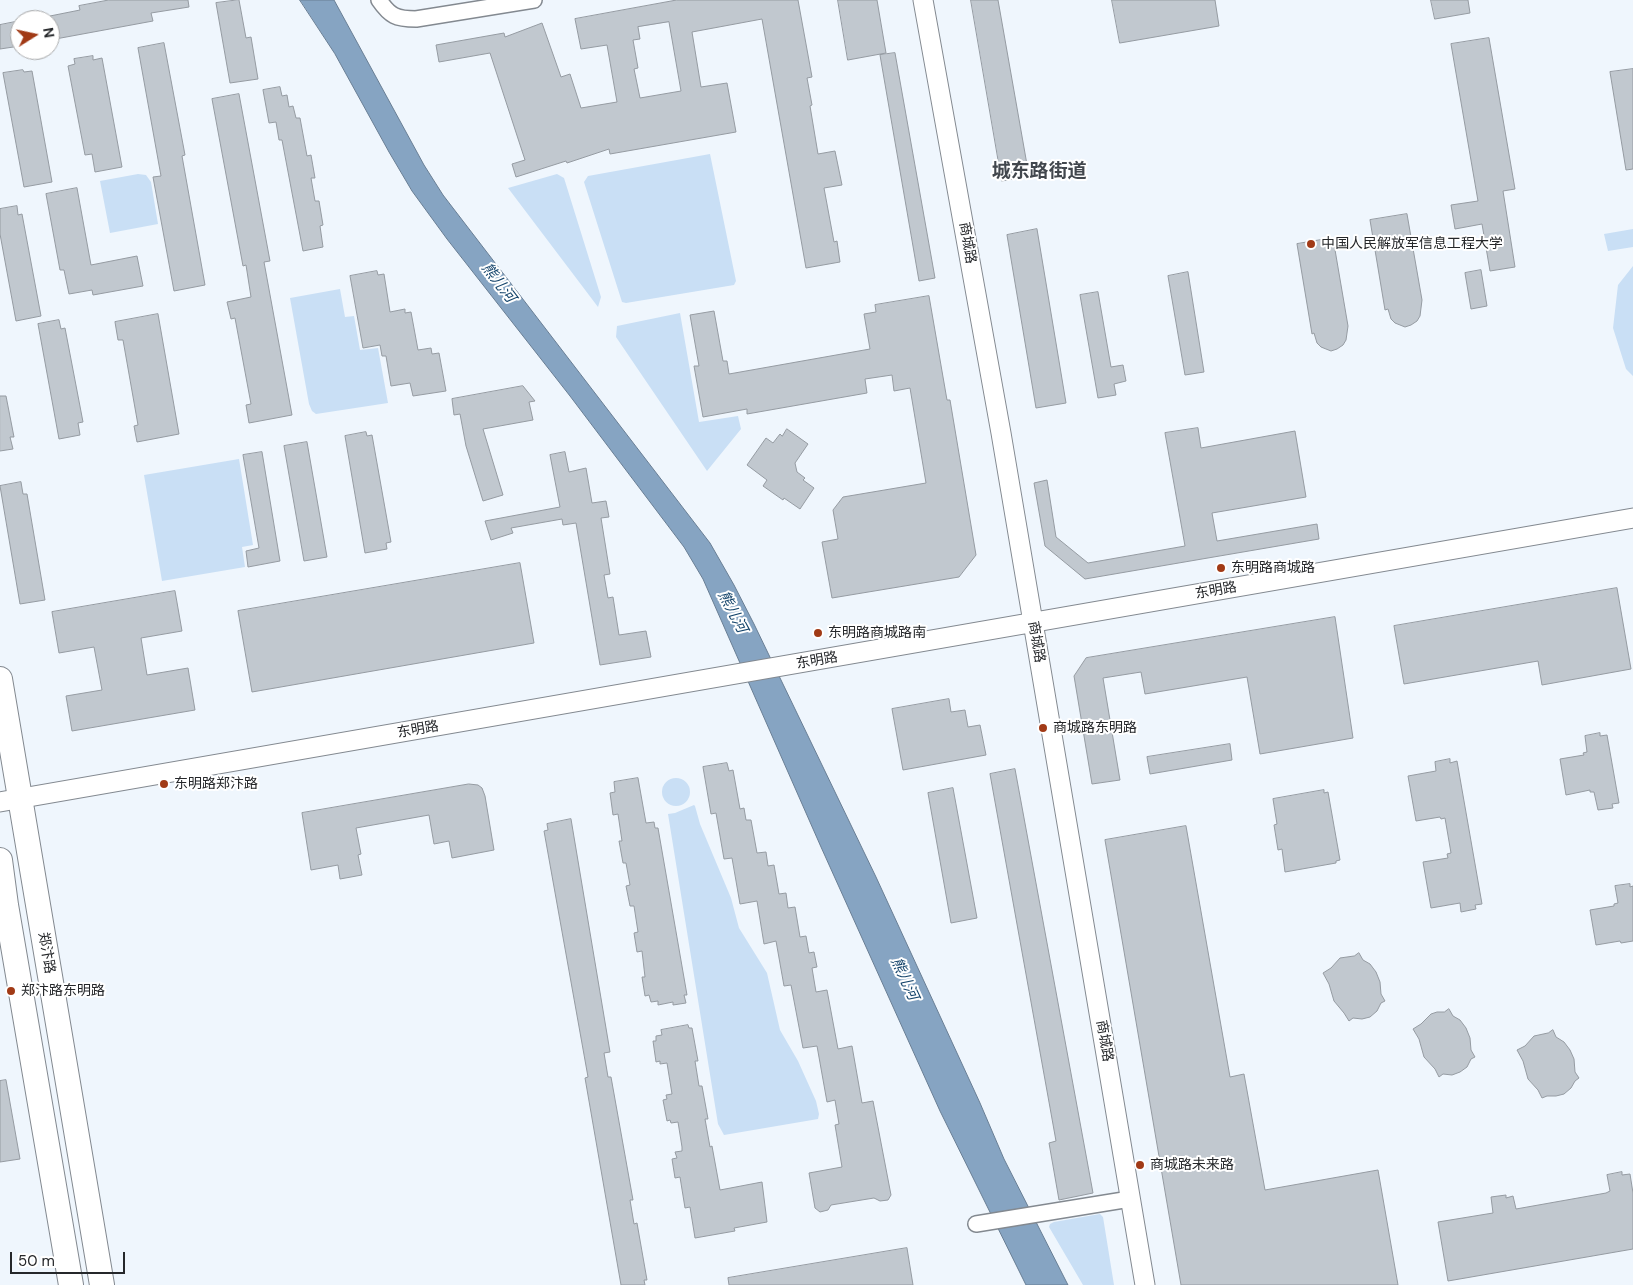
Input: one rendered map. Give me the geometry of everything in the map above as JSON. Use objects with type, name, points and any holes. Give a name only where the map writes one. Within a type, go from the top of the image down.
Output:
[{"type":"main road","name":"郑汴路","points":[[0,679],[10,801],[102,1285]]},
{"type":"main road","points":[[0,860],[71,1285]]},
{"type":"street","points":[[379,0],[387,12],[401,19],[416,19],[534,0]]},
{"type":"street","name":"商城路","points":[[923,0],[1001,433],[1145,1285]]},
{"type":"street","name":"东明路","points":[[10,801],[1633,518]]},
{"type":"street","points":[[976,1224],[1130,1199]]},
{"type":"shaded area","points":[[710,154],[736,281],[734,285],[626,303],[622,302],[584,182],[588,176]]},
{"type":"shaded area","points":[[138,174],[146,175],[151,182],[158,224],[110,233],[100,181]]},
{"type":"shaded area","points":[[557,174],[564,178],[601,297],[598,307],[508,188]]},
{"type":"shaded area","points":[[1633,229],[1633,247],[1608,251],[1604,234]]},
{"type":"shaded area","points":[[1633,266],[1633,376],[1626,369],[1613,328],[1618,285]]},
{"type":"shaded area","points":[[340,289],[345,317],[354,316],[360,350],[378,348],[388,403],[316,414],[312,411],[309,404],[290,298]]},
{"type":"shaded area","points":[[680,313],[699,422],[738,416],[741,429],[707,471],[616,337],[617,326]]},
{"type":"shaded area","points":[[239,459],[253,545],[242,547],[245,567],[162,581],[144,475]]},
{"type":"shaded area","points":[[676,778],[686,782],[690,792],[686,802],[676,806],[666,802],[662,792],[666,782]]},
{"type":"shaded area","points":[[694,805],[731,898],[739,928],[767,973],[780,1030],[798,1061],[816,1101],[819,1114],[818,1119],[724,1135],[718,1124],[668,814]]},
{"type":"shaded area","points":[[1100,1214],[1103,1217],[1114,1285],[1083,1285],[1049,1227],[1054,1222]]},
{"type":"water","name":"熊儿河","points":[[300,0],[334,0],[424,165],[443,195],[710,543],[754,624],[876,877],[1004,1159],[1068,1285],[1026,1285],[940,1111],[703,579],[684,547],[412,191],[335,54]]},
{"type":"building","points":[[109,0],[188,0],[189,7],[151,13],[153,21],[60,38],[60,14],[80,10],[79,6]]},
{"type":"building","points":[[239,0],[246,38],[251,37],[258,79],[230,83],[216,3]]},
{"type":"building","points":[[677,0],[798,0],[812,77],[807,78],[818,154],[835,151],[842,185],[824,188],[834,242],[837,241],[840,262],[806,268],[762,19],[692,32],[701,87],[727,83],[736,132],[610,154],[609,149],[516,177],[512,164],[525,160],[490,53],[439,62],[436,45],[504,33],[505,37],[542,23],[561,77],[570,74],[581,108],[617,102],[607,45],[581,49],[575,19]],"holes":[[[669,22],[681,91],[640,98],[634,69],[638,68],[633,40],[640,39],[638,27]]]},
{"type":"building","points":[[838,0],[877,0],[886,53],[848,60]]},
{"type":"building","points":[[971,0],[998,0],[1029,176],[1002,181]]},
{"type":"building","points":[[1112,0],[1215,0],[1219,26],[1120,43]]},
{"type":"building","points":[[1431,0],[1468,0],[1470,13],[1435,19]]},
{"type":"building","points":[[10,23],[10,48],[0,49],[0,25]]},
{"type":"building","points":[[1489,38],[1515,189],[1503,191],[1515,267],[1490,271],[1482,224],[1455,229],[1451,205],[1478,201],[1451,44]]},
{"type":"building","points":[[164,43],[185,155],[182,156],[205,285],[174,291],[153,177],[161,176],[138,48]]},
{"type":"building","points":[[895,53],[935,278],[919,281],[880,55]]},
{"type":"building","points":[[93,56],[93,60],[102,58],[122,167],[95,172],[92,154],[85,155],[68,66],[75,64],[74,59]]},
{"type":"building","points":[[1633,69],[1633,169],[1626,170],[1610,72]]},
{"type":"building","points":[[23,70],[24,72],[32,71],[52,182],[24,187],[3,73]]},
{"type":"building","points":[[280,87],[282,96],[287,95],[289,107],[293,106],[296,118],[300,118],[307,156],[311,155],[315,178],[311,178],[315,201],[319,201],[323,225],[320,226],[323,247],[303,251],[282,140],[279,140],[276,122],[269,123],[263,90]]},
{"type":"building","points":[[239,94],[270,261],[264,262],[292,415],[249,423],[246,405],[251,404],[235,318],[231,319],[227,302],[251,297],[246,265],[243,266],[212,99]]},
{"type":"building","points":[[77,188],[91,265],[137,256],[143,286],[93,295],[92,290],[69,294],[64,270],[60,270],[46,194]]},
{"type":"building","points":[[17,206],[18,215],[22,214],[41,316],[16,321],[0,234],[0,209]]},
{"type":"building","points":[[1407,214],[1422,300],[1420,316],[1417,321],[1405,327],[1395,323],[1391,319],[1388,309],[1385,310],[1370,220]]},
{"type":"building","points":[[1037,229],[1066,403],[1036,408],[1007,235]]},
{"type":"building","points":[[1333,238],[1348,326],[1346,340],[1343,345],[1331,351],[1321,347],[1317,343],[1314,333],[1312,334],[1297,244]]},
{"type":"building","points":[[1481,270],[1487,306],[1471,309],[1465,273]]},
{"type":"building","points":[[377,271],[378,275],[384,274],[390,312],[405,309],[405,313],[411,312],[418,350],[431,348],[432,354],[439,353],[446,391],[413,396],[410,383],[391,386],[386,356],[382,356],[380,345],[363,348],[350,276]]},
{"type":"building","points":[[1188,272],[1204,372],[1185,375],[1168,276]]},
{"type":"building","points":[[1098,292],[1111,367],[1123,365],[1126,381],[1114,384],[1116,395],[1098,398],[1080,295]]},
{"type":"building","points":[[929,296],[947,400],[950,400],[976,555],[959,577],[832,598],[822,542],[838,539],[833,510],[843,497],[926,483],[910,388],[894,391],[892,375],[865,379],[867,393],[747,414],[747,409],[703,417],[694,366],[699,366],[690,315],[714,311],[723,361],[727,361],[729,374],[870,349],[864,314],[876,312],[875,305]]},
{"type":"building","points":[[158,314],[179,434],[137,442],[134,426],[138,425],[123,340],[118,340],[115,322]]},
{"type":"building","points":[[59,320],[61,329],[65,328],[83,422],[78,423],[80,435],[59,439],[38,324]]},
{"type":"building","points":[[523,386],[535,401],[529,402],[533,420],[483,429],[503,495],[483,501],[466,446],[460,414],[454,415],[452,399]]},
{"type":"building","points":[[0,396],[6,396],[14,437],[10,437],[13,449],[0,451]]},
{"type":"building","points":[[1198,428],[1201,448],[1295,431],[1306,497],[1212,513],[1217,541],[1317,524],[1319,539],[1085,579],[1045,546],[1034,483],[1047,480],[1056,537],[1088,563],[1185,546],[1165,433]]},
{"type":"building","points":[[787,429],[808,444],[795,463],[797,472],[805,478],[803,480],[814,488],[800,509],[763,486],[767,480],[747,465],[766,438],[773,443]]},
{"type":"building","points":[[366,432],[367,436],[372,435],[391,542],[386,543],[387,549],[365,553],[345,436]]},
{"type":"building","points":[[307,442],[327,557],[304,561],[284,446]]},
{"type":"building","points":[[262,452],[280,561],[248,567],[246,551],[259,548],[243,455]]},
{"type":"building","points":[[565,452],[569,472],[586,468],[592,503],[606,501],[609,517],[601,518],[610,574],[604,575],[608,598],[613,597],[619,635],[646,631],[651,657],[600,665],[576,523],[563,525],[562,519],[511,528],[513,533],[491,540],[485,521],[560,507],[550,455]]},
{"type":"building","points":[[21,482],[23,494],[27,494],[45,600],[20,604],[0,486]]},
{"type":"building","points":[[520,563],[534,643],[252,692],[238,611]]},
{"type":"building","points":[[1617,588],[1631,669],[1542,685],[1538,661],[1404,684],[1394,626]]},
{"type":"building","points":[[175,591],[182,631],[141,638],[147,675],[188,668],[195,710],[72,731],[66,696],[102,690],[94,647],[59,653],[52,612]]},
{"type":"building","points":[[1335,617],[1353,738],[1260,754],[1247,677],[1145,694],[1141,672],[1103,678],[1120,780],[1092,784],[1074,676],[1086,658]]},
{"type":"building","points":[[949,699],[951,712],[965,710],[968,727],[980,725],[986,755],[903,770],[892,709]]},
{"type":"building","points":[[1600,733],[1600,736],[1607,735],[1619,803],[1612,804],[1613,808],[1598,810],[1594,792],[1590,792],[1590,790],[1566,795],[1560,759],[1584,755],[1583,753],[1587,752],[1585,736]]},
{"type":"building","points":[[1230,744],[1232,760],[1150,774],[1147,757]]},
{"type":"building","points":[[1450,759],[1450,763],[1457,761],[1482,904],[1475,905],[1476,909],[1461,912],[1460,903],[1431,908],[1423,862],[1448,858],[1447,854],[1451,853],[1445,818],[1441,819],[1440,817],[1416,821],[1408,776],[1436,771],[1435,762]]},
{"type":"building","points":[[727,763],[729,771],[733,770],[740,809],[744,808],[746,820],[751,820],[757,853],[766,852],[768,866],[774,865],[779,894],[786,893],[788,908],[795,907],[800,937],[806,936],[809,953],[814,952],[817,967],[812,968],[816,992],[827,990],[838,1049],[852,1046],[862,1103],[873,1101],[891,1195],[888,1200],[880,1201],[874,1198],[831,1205],[828,1210],[820,1212],[815,1208],[809,1173],[842,1167],[835,1125],[839,1124],[835,1100],[827,1102],[817,1046],[803,1048],[791,985],[784,986],[776,941],[764,944],[757,901],[740,904],[732,858],[724,859],[716,813],[711,814],[703,767]]},
{"type":"building","points":[[1015,769],[1093,1193],[1059,1200],[1049,1143],[1056,1141],[990,774]]},
{"type":"building","points":[[638,778],[646,823],[654,822],[655,828],[658,828],[687,995],[684,995],[686,1003],[673,1005],[673,1002],[658,1005],[658,1001],[651,1002],[649,995],[645,996],[642,977],[645,977],[642,951],[637,952],[634,933],[638,932],[634,906],[630,906],[626,886],[630,885],[619,841],[622,841],[618,814],[613,815],[610,793],[615,792],[614,782]]},
{"type":"building","points":[[469,784],[478,785],[482,788],[494,850],[452,858],[449,841],[434,844],[429,815],[356,828],[361,854],[358,855],[362,875],[340,879],[338,865],[311,870],[302,813]]},
{"type":"building","points":[[953,788],[977,918],[951,923],[928,793]]},
{"type":"building","points":[[1324,790],[1324,793],[1328,792],[1340,860],[1336,861],[1336,863],[1285,872],[1282,849],[1278,850],[1274,825],[1277,824],[1273,799]]},
{"type":"building","points":[[571,819],[610,1052],[604,1053],[608,1077],[611,1077],[633,1200],[630,1200],[634,1224],[637,1223],[647,1280],[644,1280],[645,1285],[621,1285],[585,1078],[588,1077],[544,831],[548,830],[547,824]]},
{"type":"building","points":[[1186,826],[1230,1077],[1244,1074],[1265,1190],[1378,1170],[1398,1285],[1181,1285],[1105,840]]},
{"type":"building","points":[[1630,884],[1630,887],[1633,886],[1633,941],[1596,945],[1590,910],[1614,906],[1614,904],[1618,903],[1615,886]]},
{"type":"building","points":[[1359,953],[1363,960],[1370,964],[1376,972],[1380,982],[1381,994],[1385,1001],[1381,1003],[1377,1011],[1370,1017],[1362,1019],[1353,1018],[1349,1021],[1334,1001],[1329,984],[1323,973],[1331,968],[1340,958],[1354,956]]},
{"type":"building","points":[[1449,1009],[1453,1016],[1460,1020],[1466,1028],[1470,1038],[1471,1050],[1475,1057],[1460,1072],[1452,1075],[1443,1074],[1439,1077],[1435,1069],[1424,1057],[1419,1039],[1413,1029],[1431,1014],[1444,1012]]},
{"type":"building","points":[[688,1025],[689,1028],[692,1028],[698,1061],[695,1061],[699,1086],[702,1086],[708,1119],[705,1119],[720,1190],[762,1182],[767,1222],[734,1228],[735,1231],[695,1238],[690,1207],[685,1208],[680,1177],[675,1178],[672,1159],[677,1158],[675,1152],[682,1151],[682,1147],[678,1122],[671,1123],[670,1120],[667,1121],[663,1100],[667,1099],[666,1095],[672,1094],[667,1063],[660,1064],[660,1061],[656,1062],[653,1041],[656,1041],[656,1036],[662,1035],[661,1030]]},
{"type":"building","points":[[1553,1030],[1556,1037],[1564,1042],[1570,1050],[1574,1059],[1575,1072],[1579,1078],[1564,1094],[1542,1098],[1538,1090],[1528,1079],[1523,1061],[1517,1050],[1525,1046],[1534,1036]]},
{"type":"building","points":[[6,1080],[20,1159],[0,1162],[0,1081]]},
{"type":"building","points":[[1622,1172],[1622,1175],[1630,1174],[1633,1193],[1633,1249],[1448,1281],[1438,1222],[1493,1213],[1491,1197],[1506,1195],[1506,1198],[1513,1196],[1516,1209],[1606,1193],[1610,1191],[1607,1175]]},
{"type":"building","points":[[907,1248],[913,1285],[729,1285],[728,1278]]},
{"type":"place","name":"中国人民解放军信息工程大学","points":[[1311,244]]},
{"type":"place","name":"东明路商城路","points":[[1221,568]]},
{"type":"place","name":"东明路商城路南","points":[[818,633]]},
{"type":"place","name":"商城路东明路","points":[[1043,728]]},
{"type":"place","name":"东明路郑汴路","points":[[164,784]]},
{"type":"place","name":"郑汴路东明路","points":[[11,991]]},
{"type":"place","name":"商城路未来路","points":[[1140,1165]]},
{"type":"district","name":"城东路街道","points":[[1039,172]]}]
